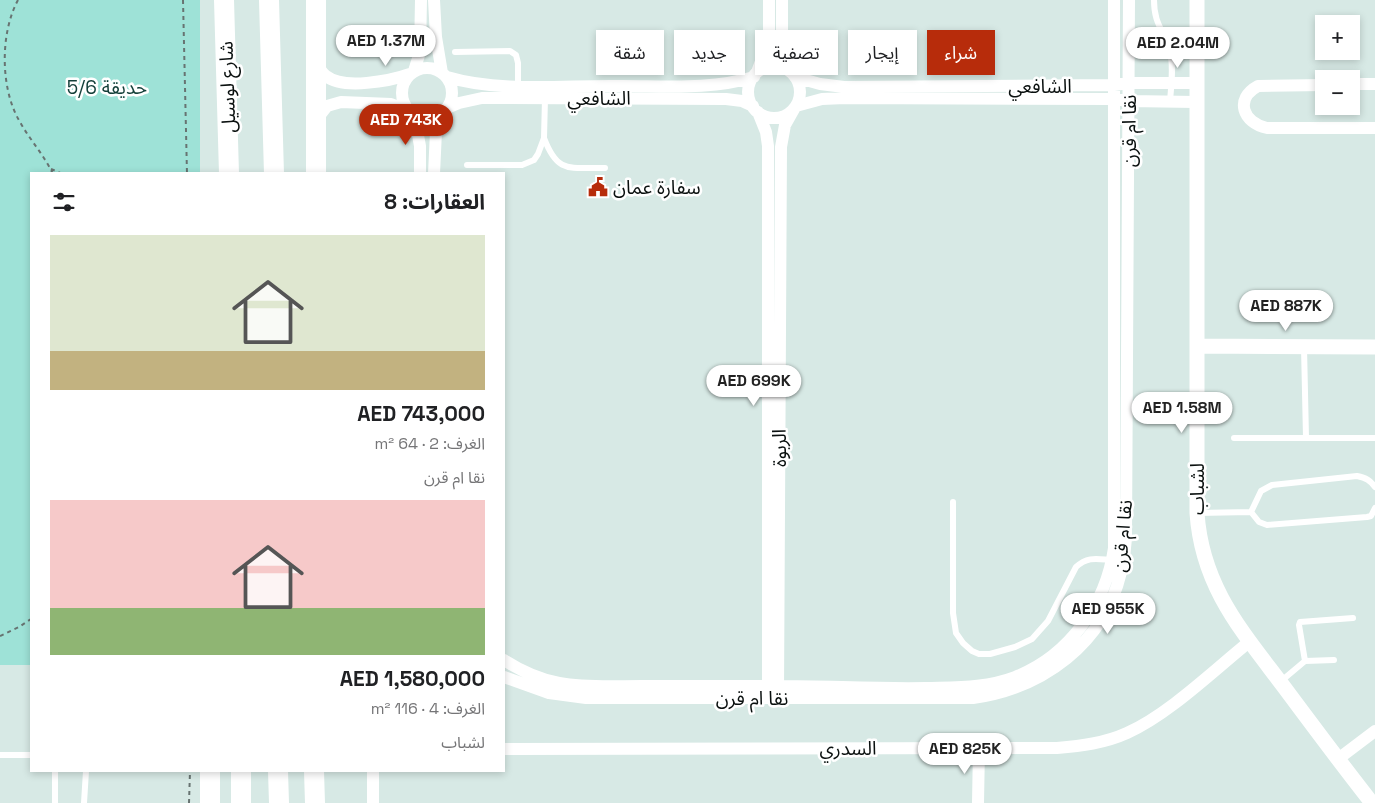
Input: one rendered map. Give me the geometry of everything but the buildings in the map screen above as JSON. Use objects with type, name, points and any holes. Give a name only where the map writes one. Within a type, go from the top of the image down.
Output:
[{"type":"highway","name":"شارع لوسيل","points":[[224,0],[229,172]]},
{"type":"highway","points":[[269,0],[274,172]]},
{"type":"highway","points":[[316,0],[316,172]]},
{"type":"highway","points":[[210,772],[210,803]]},
{"type":"highway","points":[[241,772],[241,803]]},
{"type":"highway","points":[[278,772],[279,803]]},
{"type":"highway","points":[[315,803],[317,775]]},
{"type":"street","points":[[420,172],[420,146],[411,112],[405,105],[401,92],[402,85],[412,72],[420,52],[421,0]]},
{"type":"street","points":[[434,0],[436,37],[444,75]]},
{"type":"street","points":[[768,30],[769,0]]},
{"type":"street","points":[[782,0],[782,30]]},
{"type":"street","name":"نقا ام قرن","points":[[505,677],[549,693],[586,698],[980,687],[1016,676],[1045,661],[1072,638],[1093,610],[1101,595],[1112,560],[1114,536],[1114,0]]},
{"type":"street","name":"نقا ام قرن","points":[[505,661],[529,674],[561,683],[586,686],[925,699],[973,698],[995,695],[1026,684],[1053,669],[1077,649],[1100,623],[1113,597],[1122,572],[1126,538],[1129,0]]},
{"type":"street","name":"لشباب","points":[[1196,0],[1196,513],[1202,553],[1209,575],[1219,595],[1249,642],[1372,803]]},
{"type":"street","points":[[317,64],[328,78],[340,82],[378,83],[394,80],[412,72],[428,68],[436,69],[444,75],[450,83],[452,96],[436,131],[434,172]]},
{"type":"street","name":"الشافعي","points":[[444,75],[466,83],[518,86],[716,85],[756,75]]},
{"type":"street","points":[[756,75],[750,84],[749,91],[756,109],[772,118],[788,114],[795,108],[800,92],[793,75]]},
{"type":"street","name":"الشافعي","points":[[797,75],[820,84],[844,87],[1196,83]]},
{"type":"street","points":[[1315,84],[1258,86],[1250,90],[1246,97],[1244,107],[1247,117],[1258,126],[1268,128],[1375,128]]},
{"type":"street","points":[[1360,84],[1375,84]]},
{"type":"street","name":"الشافعي","points":[[445,110],[459,102],[482,98],[726,99],[742,101],[756,109]]},
{"type":"street","name":"الشافعي","points":[[795,108],[822,99],[846,98],[1114,99],[1196,102]]},
{"type":"street","points":[[316,120],[327,106],[341,102],[391,104],[429,118],[445,110]]},
{"type":"street","name":"الربوة","points":[[773,692],[781,147],[785,125],[795,108]]},
{"type":"street","name":"الربوة","points":[[756,109],[766,132],[768,146],[773,692]]},
{"type":"street","points":[[1197,346],[1375,347]]},
{"type":"street","name":"السدري","points":[[505,749],[1057,748],[1083,746],[1126,733],[1154,717],[1249,642]]},
{"type":"street","points":[[1338,759],[1375,730]]},
{"type":"street","points":[[978,803],[979,748]]},
{"type":"street","points":[[373,772],[373,803]]},
{"type":"lane","points":[[1154,0],[1155,19],[1167,43],[1170,54],[1170,102]]},
{"type":"lane","points":[[455,52],[510,52],[516,56],[518,63],[518,86]]},
{"type":"lane","points":[[467,165],[522,165],[530,162],[538,154],[544,138],[545,98]]},
{"type":"lane","points":[[544,138],[552,156],[564,166],[604,168]]},
{"type":"lane","points":[[1304,347],[1306,438]]},
{"type":"lane","points":[[1234,438],[1374,438]]},
{"type":"lane","points":[[1251,512],[1261,491],[1272,485],[1357,476],[1371,481],[1375,487]]},
{"type":"lane","points":[[953,502],[953,613],[956,633],[963,643],[979,654],[990,654],[1015,647],[1032,639],[1048,622],[1076,567],[1082,561],[1091,559],[1112,560]]},
{"type":"lane","points":[[1251,512],[1259,522],[1274,525],[1367,517],[1371,516],[1375,508]]},
{"type":"lane","points":[[1196,513],[1251,512]]},
{"type":"lane","points":[[1305,661],[1300,622],[1353,618]]},
{"type":"lane","points":[[1280,682],[1305,661],[1334,660]]},
{"type":"lane","points":[[0,755],[30,755]]},
{"type":"lane","points":[[55,772],[55,803]]},
{"type":"lane","points":[[84,803],[86,772]]},
{"type":"path","points":[[18,0],[9,23],[6,39],[5,63],[9,92],[19,121],[47,161],[52,172]]},
{"type":"path","points":[[183,0],[187,172]]},
{"type":"path","points":[[0,63],[5,63]]},
{"type":"path","points":[[51,169],[58,172]]},
{"type":"path","points":[[0,636],[30,620]]},
{"type":"path","points":[[189,803],[190,772]]},
{"type":"green space","name":"حديقة 5/6","points":[[0,0],[200,0],[200,172],[30,172],[30,665],[0,665]]},
{"type":"place","name":"سفارة عمان","points":[[598,187]]}]
